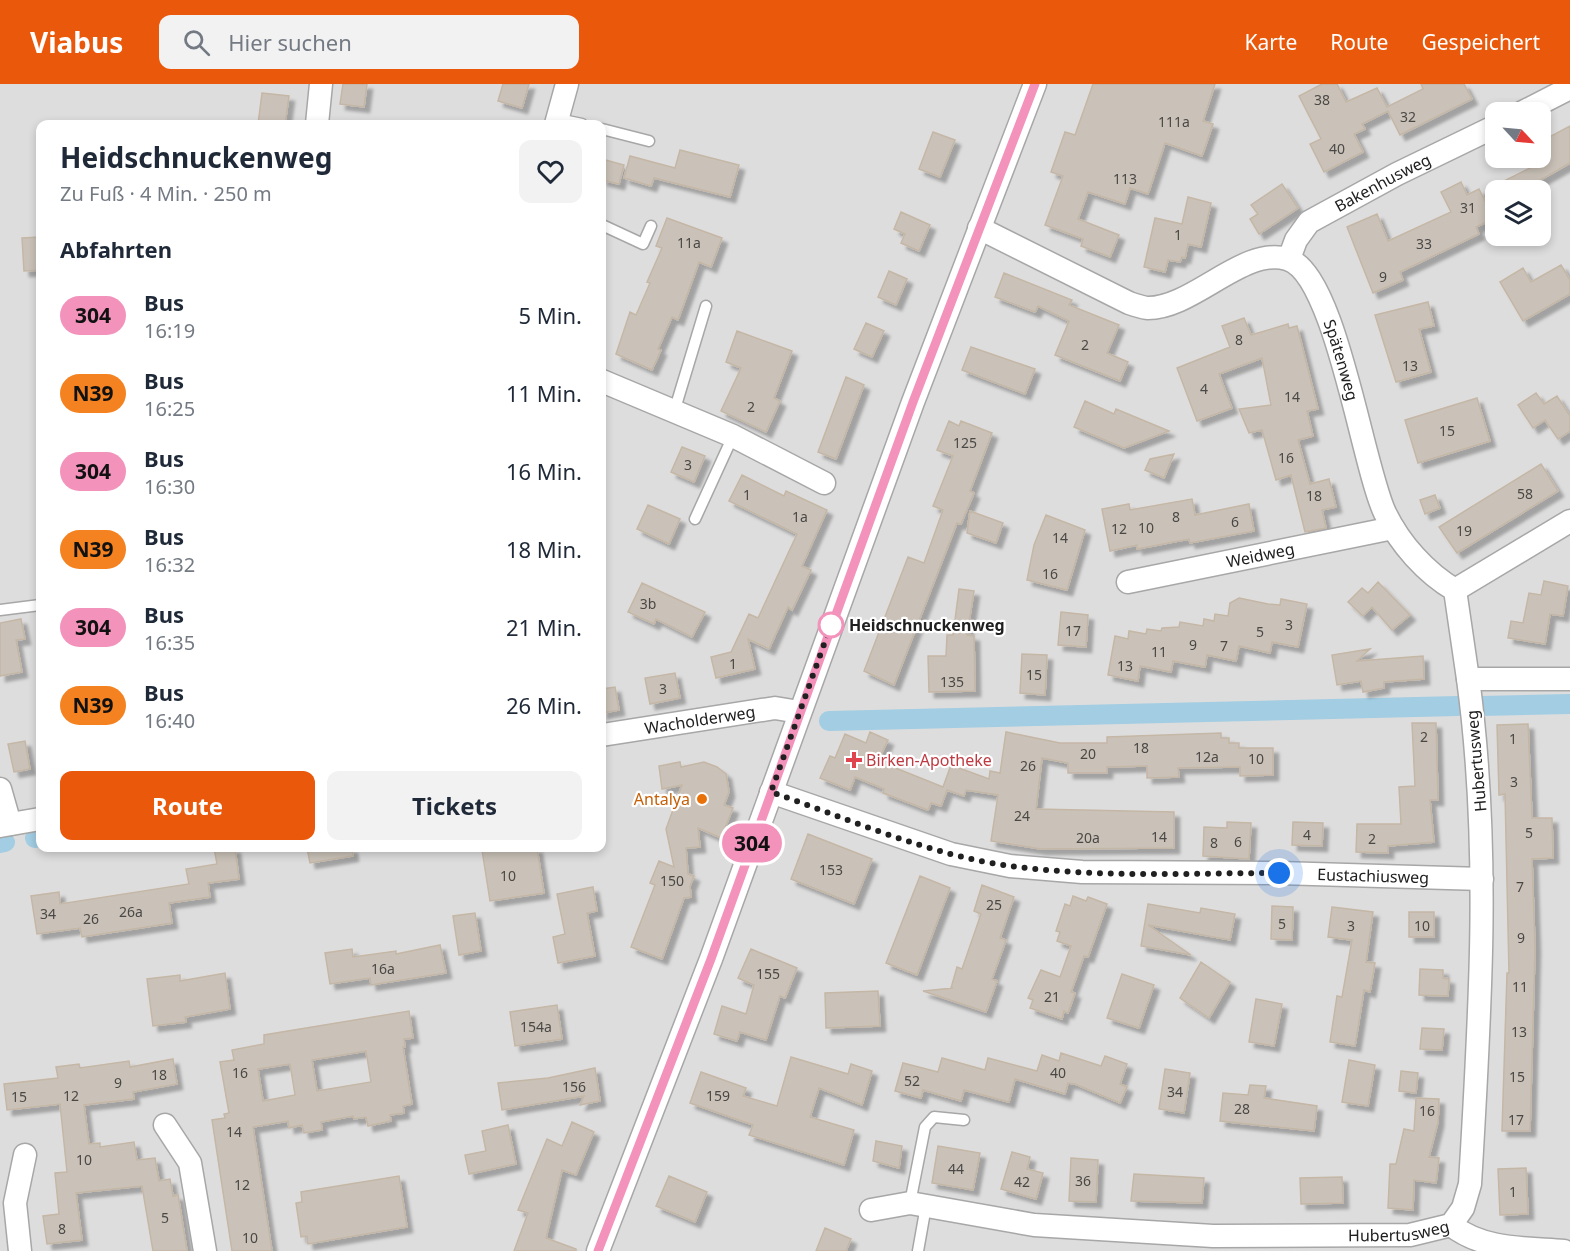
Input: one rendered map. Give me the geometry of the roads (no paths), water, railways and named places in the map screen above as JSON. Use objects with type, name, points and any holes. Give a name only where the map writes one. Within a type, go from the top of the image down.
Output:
[{"type":"street","points":[[317,120],[321,84]]},
{"type":"street","points":[[558,120],[567,84]]},
{"type":"street","points":[[598,1251],[711,959],[799,712],[1035,84]]},
{"type":"street","points":[[1543,102],[1570,88]]},
{"type":"street","name":"Bakenhusweg","points":[[1289,259],[1296,240],[1309,222],[1397,174],[1485,131]]},
{"type":"street","points":[[979,228],[1129,303],[1147,308],[1169,304],[1250,264],[1273,256],[1289,259]]},
{"type":"street","name":"Spätenweg","points":[[1289,259],[1304,269],[1323,301],[1378,498],[1393,528],[1436,579],[1455,590]]},
{"type":"street","points":[[606,383],[733,436],[824,483]]},
{"type":"street","points":[[1570,521],[1455,590],[1468,680],[1570,679]]},
{"type":"street","name":"Weidweg","points":[[1128,582],[1393,528]]},
{"type":"street","name":"Hubertusweg","points":[[871,1210],[918,1205],[1034,1225],[1212,1244],[1410,1235],[1450,1225],[1463,1208],[1470,1184],[1479,1026],[1481,808],[1468,680]]},
{"type":"street","name":"Wacholderweg","points":[[606,734],[775,708],[799,712]]},
{"type":"street","points":[[0,789],[5,825],[36,820]]},
{"type":"street","name":"Eustachiusweg","points":[[771,792],[951,854],[1010,866],[1082,872],[1279,873],[1482,879]]},
{"type":"street","points":[[165,1125],[190,1163],[205,1251]]},
{"type":"street","points":[[20,1251],[15,1203],[25,1155]]},
{"type":"street","points":[[1450,1225],[1465,1236],[1500,1247],[1564,1251]]},
{"type":"lane","points":[[606,130],[649,141]]},
{"type":"lane","points":[[606,227],[643,244],[651,226]]},
{"type":"lane","points":[[674,412],[706,306]]},
{"type":"lane","points":[[695,519],[733,436]]},
{"type":"lane","points":[[0,610],[36,606]]},
{"type":"lane","points":[[918,1251],[918,1205],[925,1127],[934,1117],[964,1120]]},
{"type":"waterway","points":[[1481,706],[1570,704]]},
{"type":"waterway","points":[[829,721],[1458,706]]},
{"type":"waterway","points":[[0,843],[5,842]]},
{"type":"place","name":"Heidschnuckenweg","points":[[831,625]]},
{"type":"place","name":"Birken-Apotheke","points":[[854,760]]},
{"type":"place","name":"Antalya","points":[[702,799]]}]
